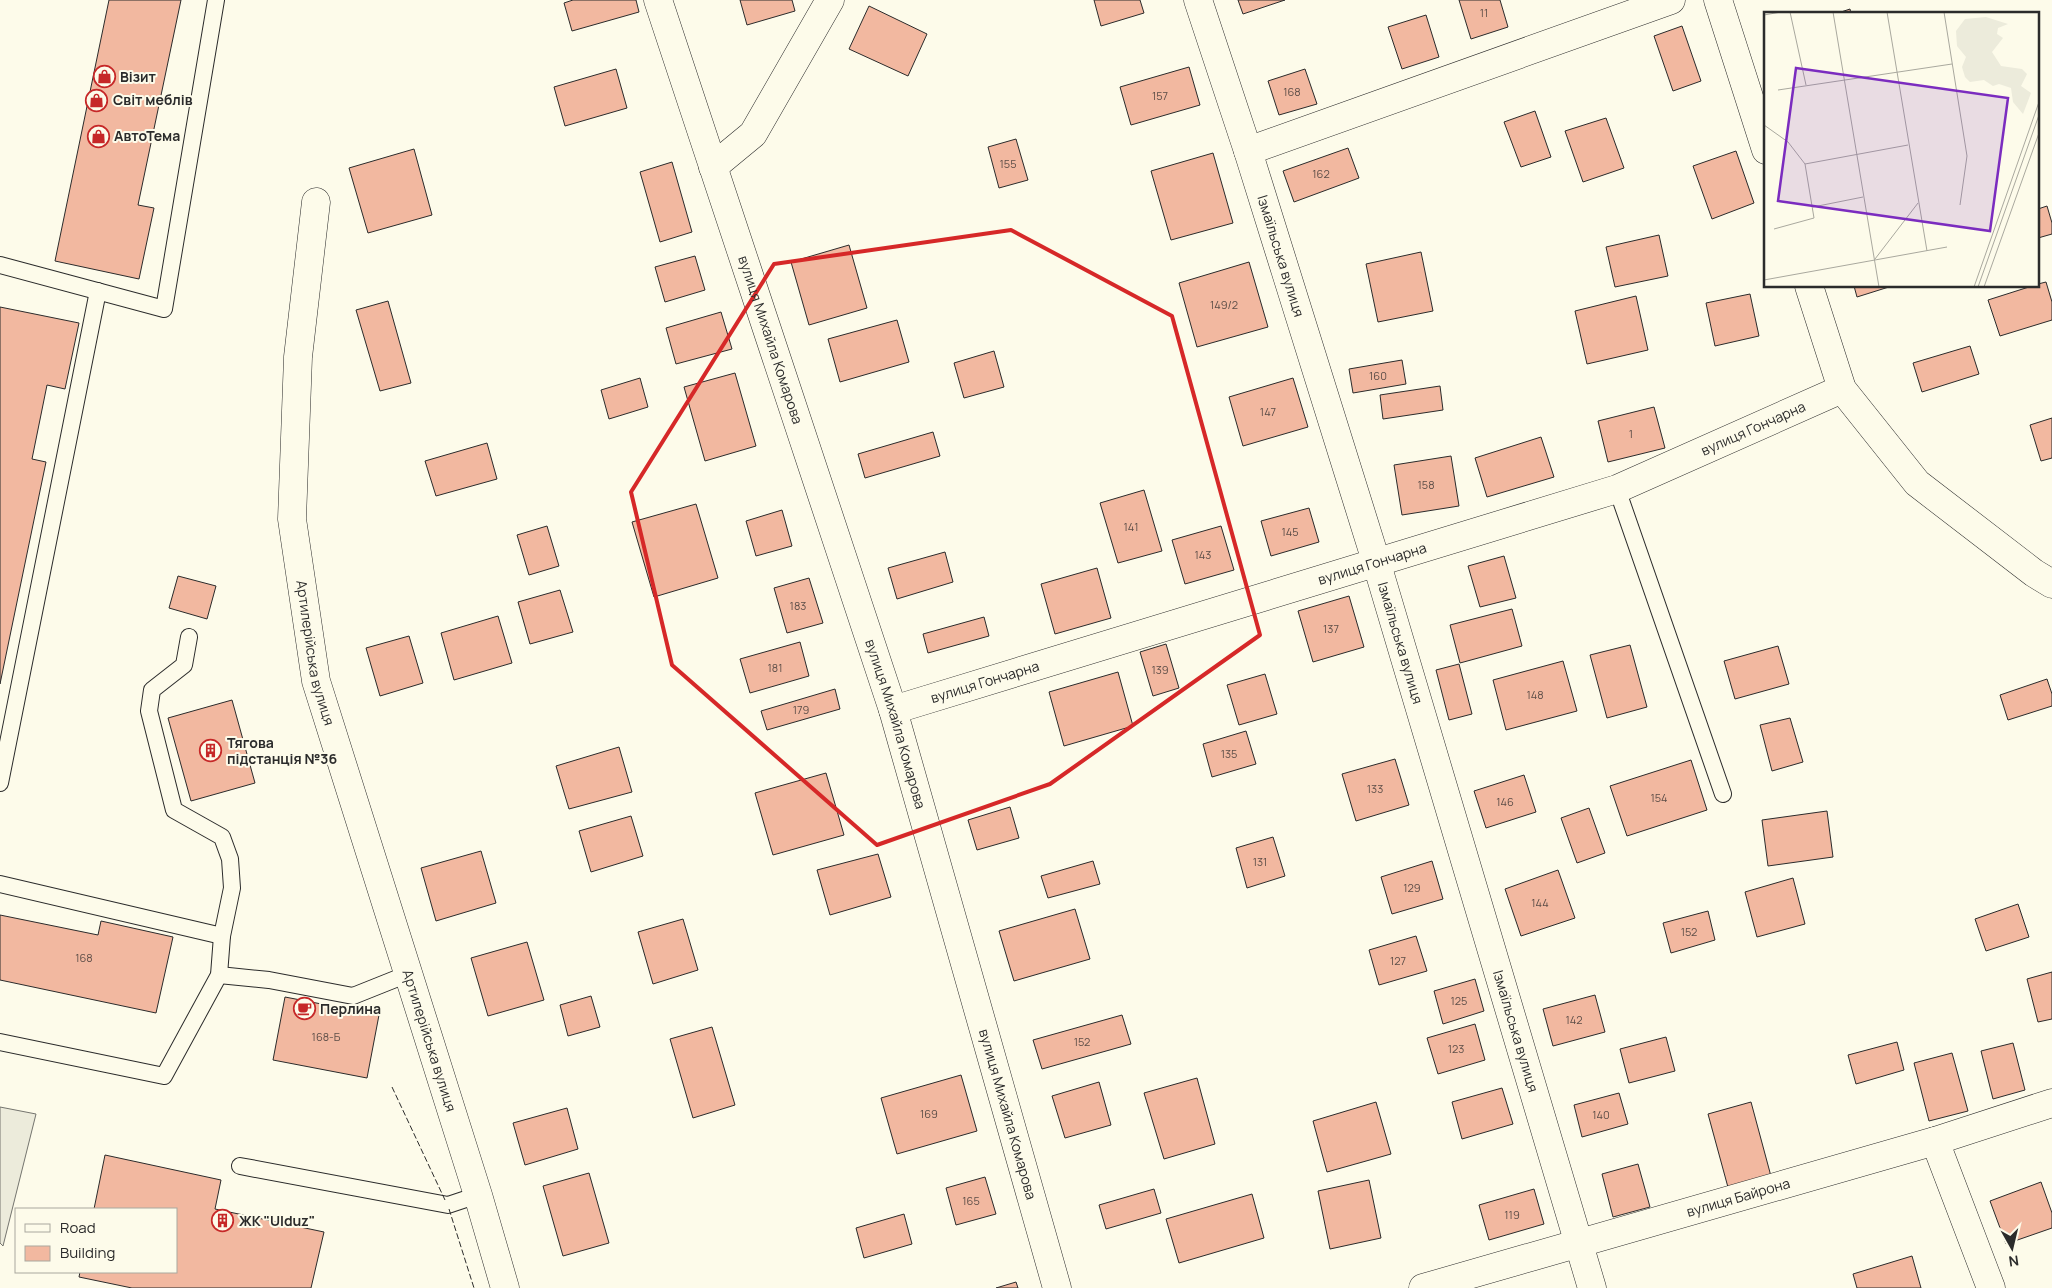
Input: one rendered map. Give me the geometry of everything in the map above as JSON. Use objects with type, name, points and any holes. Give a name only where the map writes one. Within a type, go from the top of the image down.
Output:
[{"type":"street","name":"вулиця Михайла Комарова","points":[[658,0],[893,710],[1057,1288]]},
{"type":"street","points":[[714,167],[753,134],[830,0]]},
{"type":"street","name":"Ізмаїльська вулиця","points":[[1198,0],[1248,151],[1376,561],[1592,1288]]},
{"type":"street","points":[[1248,151],[1671,0]]},
{"type":"street","points":[[1718,0],[1764,144]]},
{"type":"street","name":"Артилерійська вулиця","points":[[316,202],[298,358],[292,519],[316,682],[478,1195],[505,1288]]},
{"type":"street","points":[[1810,288],[1842,389],[1917,482],[2034,573],[2052,584]]},
{"type":"street","name":"вулиця Гончарна","points":[[893,710],[1617,489],[1842,389]]},
{"type":"street","name":"вулиця Байрона","points":[[1423,1288],[1935,1141],[2052,1102]]},
{"type":"street","points":[[1935,1141],[1991,1288]]},
{"type":"lane","points":[[0,265],[164,309],[216,0]]},
{"type":"lane","points":[[0,783],[98,291]]},
{"type":"lane","points":[[1617,489],[1723,794]]},
{"type":"lane","points":[[0,1042],[164,1076],[219,975],[222,936],[232,888],[230,859],[222,837],[174,810],[149,712],[152,690],[184,665],[189,637]]},
{"type":"lane","points":[[0,884],[222,936]]},
{"type":"lane","points":[[219,975],[269,980],[354,996],[408,974]]},
{"type":"lane","points":[[240,1166],[448,1205],[478,1195]]},
{"type":"highlighted area","points":[[1011,230],[1172,316],[1260,635],[1050,784],[877,845],[672,665],[631,492],[774,264]]},
{"type":"shaded area","points":[[0,1107],[36,1114],[3,1246],[0,1243]]},
{"type":"building","points":[[109,0],[181,0],[138,205],[154,208],[139,279],[55,261]]},
{"type":"building","points":[[573,0],[636,0],[639,12],[572,31],[564,3]]},
{"type":"building","points":[[740,0],[792,0],[795,11],[747,25]]},
{"type":"building","points":[[1094,0],[1140,0],[1144,13],[1101,26]]},
{"type":"building","points":[[1238,0],[1285,0],[1243,14]]},
{"type":"building","points":[[1459,0],[1500,0],[1508,27],[1471,39]]},
{"type":"building","points":[[869,6],[927,34],[908,76],[849,49]]},
{"type":"building","points":[[1426,15],[1439,57],[1402,69],[1388,27]]},
{"type":"building","points":[[1682,26],[1701,81],[1673,91],[1654,36]]},
{"type":"building","points":[[1189,67],[1200,105],[1131,125],[1120,87]]},
{"type":"building","points":[[616,69],[627,108],[565,126],[554,87]]},
{"type":"building","points":[[1305,69],[1317,104],[1279,115],[1268,81]]},
{"type":"building","points":[[1535,111],[1551,157],[1521,167],[1504,122]]},
{"type":"building","points":[[1606,118],[1624,168],[1583,182],[1565,131]]},
{"type":"building","points":[[1016,139],[1028,180],[999,188],[988,147]]},
{"type":"building","points":[[1348,148],[1359,178],[1294,202],[1283,171]]},
{"type":"building","points":[[414,149],[432,215],[368,233],[349,168]]},
{"type":"building","points":[[1736,151],[1754,203],[1712,219],[1693,166]]},
{"type":"building","points":[[1213,153],[1233,223],[1171,240],[1151,171]]},
{"type":"building","points":[[672,162],[692,232],[660,242],[640,172]]},
{"type":"building","points":[[2047,206],[2052,223],[2052,234],[2040,237],[2040,208]]},
{"type":"building","points":[[1659,235],[1668,276],[1615,287],[1606,247]]},
{"type":"building","points":[[849,245],[867,308],[809,325],[791,262]]},
{"type":"building","points":[[1421,252],[1433,311],[1378,322],[1366,264]]},
{"type":"building","points":[[695,256],[705,290],[665,302],[655,267]]},
{"type":"building","points":[[1249,262],[1268,327],[1197,347],[1179,283]]},
{"type":"building","points":[[2046,282],[2052,302],[2052,320],[2000,336],[1988,300],[2026,288],[2040,288],[2040,284]]},
{"type":"building","points":[[1855,288],[1886,288],[1857,297]]},
{"type":"building","points":[[1750,294],[1759,336],[1715,346],[1706,303]]},
{"type":"building","points":[[1636,296],[1648,350],[1587,364],[1575,311]]},
{"type":"building","points":[[388,301],[411,383],[380,391],[356,310]]},
{"type":"building","points":[[0,307],[79,323],[65,389],[47,385],[32,459],[46,462],[0,684]]},
{"type":"building","points":[[721,312],[732,349],[676,364],[666,328]]},
{"type":"building","points":[[897,320],[909,362],[840,382],[828,339]]},
{"type":"building","points":[[1970,346],[1979,374],[1922,392],[1913,363]]},
{"type":"building","points":[[994,351],[1004,387],[964,398],[954,363]]},
{"type":"building","points":[[1402,360],[1406,384],[1353,393],[1349,369]]},
{"type":"building","points":[[735,373],[756,446],[705,461],[684,387]]},
{"type":"building","points":[[640,378],[648,407],[609,419],[601,390]]},
{"type":"building","points":[[1293,378],[1308,427],[1243,446],[1229,397]]},
{"type":"building","points":[[1440,386],[1443,410],[1383,419],[1380,395]]},
{"type":"building","points":[[1654,407],[1665,448],[1608,462],[1598,421]]},
{"type":"building","points":[[2052,418],[2052,458],[2041,461],[2030,425]]},
{"type":"building","points":[[933,432],[940,456],[865,478],[858,454]]},
{"type":"building","points":[[1541,437],[1554,477],[1487,497],[1475,458]]},
{"type":"building","points":[[487,443],[497,479],[436,496],[425,461]]},
{"type":"building","points":[[1451,456],[1459,506],[1402,515],[1394,465]]},
{"type":"building","points":[[1144,490],[1162,551],[1118,563],[1100,503]]},
{"type":"building","points":[[696,504],[718,578],[654,597],[632,522]]},
{"type":"building","points":[[1309,508],[1319,542],[1271,556],[1261,521]]},
{"type":"building","points":[[782,510],[792,546],[756,556],[746,521]]},
{"type":"building","points":[[547,526],[559,566],[529,575],[517,535]]},
{"type":"building","points":[[1221,526],[1234,570],[1185,584],[1172,540]]},
{"type":"building","points":[[945,552],[953,582],[897,599],[888,568]]},
{"type":"building","points":[[1504,556],[1516,598],[1480,607],[1468,566]]},
{"type":"building","points":[[1097,568],[1111,618],[1055,634],[1041,584]]},
{"type":"building","points":[[178,576],[216,586],[207,619],[169,608]]},
{"type":"building","points":[[809,578],[823,623],[787,633],[774,588]]},
{"type":"building","points":[[560,590],[573,632],[530,644],[518,602]]},
{"type":"building","points":[[1349,596],[1364,647],[1313,662],[1298,611]]},
{"type":"building","points":[[1512,609],[1522,646],[1460,663],[1450,625]]},
{"type":"building","points":[[498,616],[512,663],[454,680],[441,633]]},
{"type":"building","points":[[984,617],[989,636],[928,653],[923,634]]},
{"type":"building","points":[[409,636],[423,683],[380,696],[366,648]]},
{"type":"building","points":[[800,642],[809,676],[750,693],[740,659]]},
{"type":"building","points":[[1166,644],[1179,688],[1153,696],[1140,652]]},
{"type":"building","points":[[1630,645],[1647,707],[1607,718],[1590,655]]},
{"type":"building","points":[[1778,646],[1789,684],[1735,699],[1724,661]]},
{"type":"building","points":[[1563,661],[1577,711],[1506,730],[1493,680]]},
{"type":"building","points":[[1459,664],[1472,714],[1449,720],[1436,670]]},
{"type":"building","points":[[1118,672],[1133,726],[1064,746],[1049,692]]},
{"type":"building","points":[[1265,674],[1277,714],[1239,725],[1227,685]]},
{"type":"building","points":[[2047,679],[2052,694],[2052,706],[2008,720],[2000,695]]},
{"type":"building","points":[[835,689],[840,709],[767,730],[761,711]]},
{"type":"building","name":"Тягова пiдстанцiя №36","points":[[232,700],[255,783],[191,801],[168,718]]},
{"type":"building","points":[[1790,718],[1803,762],[1772,771],[1760,725]]},
{"type":"building","points":[[1246,731],[1256,764],[1212,777],[1203,744]]},
{"type":"building","points":[[619,747],[632,792],[569,809],[556,766]]},
{"type":"building","points":[[1395,759],[1409,805],[1356,821],[1342,774]]},
{"type":"building","points":[[1691,760],[1707,810],[1627,836],[1610,786]]},
{"type":"building","points":[[826,773],[844,835],[773,855],[755,793]]},
{"type":"building","points":[[1524,775],[1536,812],[1486,828],[1474,791]]},
{"type":"building","points":[[1010,807],[1019,838],[977,850],[968,820]]},
{"type":"building","points":[[1589,808],[1605,853],[1577,863],[1561,818]]},
{"type":"building","points":[[1827,811],[1833,857],[1768,866],[1762,820]]},
{"type":"building","points":[[631,816],[643,856],[591,872],[579,831]]},
{"type":"building","points":[[1273,837],[1285,876],[1247,888],[1236,848]]},
{"type":"building","points":[[481,851],[496,903],[436,921],[421,868]]},
{"type":"building","points":[[878,854],[891,897],[830,915],[817,870]]},
{"type":"building","points":[[1093,861],[1100,884],[1048,898],[1041,876]]},
{"type":"building","points":[[1432,861],[1443,899],[1392,914],[1381,877]]},
{"type":"building","points":[[1558,870],[1575,918],[1521,936],[1505,889]]},
{"type":"building","points":[[1793,878],[1805,924],[1757,937],[1745,892]]},
{"type":"building","points":[[2018,904],[2029,937],[1986,951],[1975,919]]},
{"type":"building","points":[[1075,909],[1090,959],[1014,981],[999,931]]},
{"type":"building","points":[[1708,911],[1715,940],[1671,953],[1663,923]]},
{"type":"building","points":[[0,915],[98,935],[101,921],[173,937],[156,1013],[0,980]]},
{"type":"building","points":[[683,919],[698,970],[653,984],[638,932]]},
{"type":"building","points":[[1416,936],[1427,971],[1379,985],[1369,950]]},
{"type":"building","points":[[527,942],[544,1000],[488,1016],[471,958]]},
{"type":"building","points":[[2052,972],[2052,1019],[2038,1022],[2027,979]]},
{"type":"building","points":[[1475,979],[1484,1011],[1443,1024],[1434,991]]},
{"type":"building","points":[[1595,995],[1605,1032],[1553,1046],[1543,1009]]},
{"type":"building","points":[[591,996],[600,1027],[568,1036],[560,1005]]},
{"type":"building","points":[[285,997],[379,1015],[367,1078],[273,1060]]},
{"type":"building","points":[[1122,1015],[1131,1044],[1042,1069],[1033,1040]]},
{"type":"building","points":[[1475,1024],[1485,1060],[1438,1074],[1427,1038]]},
{"type":"building","points":[[712,1027],[735,1105],[693,1118],[670,1039]]},
{"type":"building","points":[[1666,1037],[1675,1071],[1629,1083],[1620,1049]]},
{"type":"building","points":[[1897,1042],[1904,1070],[1856,1084],[1848,1055]]},
{"type":"building","points":[[2013,1043],[2025,1090],[1993,1099],[1981,1051]]},
{"type":"building","points":[[1952,1053],[1968,1111],[1929,1121],[1914,1063]]},
{"type":"building","points":[[961,1075],[977,1131],[897,1154],[881,1098]]},
{"type":"building","points":[[1197,1078],[1215,1144],[1164,1159],[1144,1093]]},
{"type":"building","points":[[1099,1082],[1111,1125],[1065,1138],[1052,1096]]},
{"type":"building","points":[[1502,1088],[1513,1124],[1462,1139],[1452,1102]]},
{"type":"building","points":[[1619,1093],[1628,1124],[1582,1137],[1574,1105]]},
{"type":"building","points":[[1376,1102],[1391,1154],[1327,1172],[1313,1121]]},
{"type":"building","points":[[1751,1102],[1772,1180],[1729,1191],[1708,1114]]},
{"type":"building","points":[[567,1108],[578,1149],[525,1165],[513,1123]]},
{"type":"building","name":"ЖК \"Ulduz\"","points":[[105,1155],[221,1180],[215,1209],[324,1232],[311,1288],[132,1288],[79,1277],[80,1273],[178,1273],[178,1208],[94,1208]]},
{"type":"building","points":[[1638,1164],[1650,1207],[1613,1217],[1602,1174]]},
{"type":"building","points":[[589,1173],[609,1243],[563,1256],[543,1186]]},
{"type":"building","points":[[985,1177],[996,1214],[956,1225],[946,1188]]},
{"type":"building","points":[[1369,1180],[1381,1238],[1330,1249],[1318,1191]]},
{"type":"building","points":[[2041,1182],[2052,1213],[2052,1228],[2006,1244],[1990,1201]]},
{"type":"building","points":[[1154,1189],[1161,1213],[1106,1229],[1099,1205]]},
{"type":"building","points":[[1534,1189],[1544,1224],[1489,1240],[1479,1205]]},
{"type":"building","points":[[1252,1194],[1264,1238],[1179,1263],[1166,1219]]},
{"type":"building","points":[[904,1214],[912,1244],[864,1258],[856,1228]]},
{"type":"building","points":[[1912,1256],[1921,1288],[1857,1288],[1853,1274]]},
{"type":"building","points":[[1016,1282],[1018,1288],[996,1288]]},
{"type":"fence","points":[[392,1087],[445,1200]]},
{"type":"fence","points":[[449,1209],[474,1288]]},
{"type":"place","name":"Візит","points":[[104,77]]},
{"type":"place","name":"Світ меблів","points":[[97,100]]},
{"type":"place","name":"АвтоТема","points":[[98,136]]},
{"type":"place","name":"Тягова пiдстанцiя №36","points":[[211,751]]},
{"type":"place","name":"Перлина","points":[[304,1009]]},
{"type":"place","name":"ЖК \"Ulduz\"","points":[[223,1221]]}]
